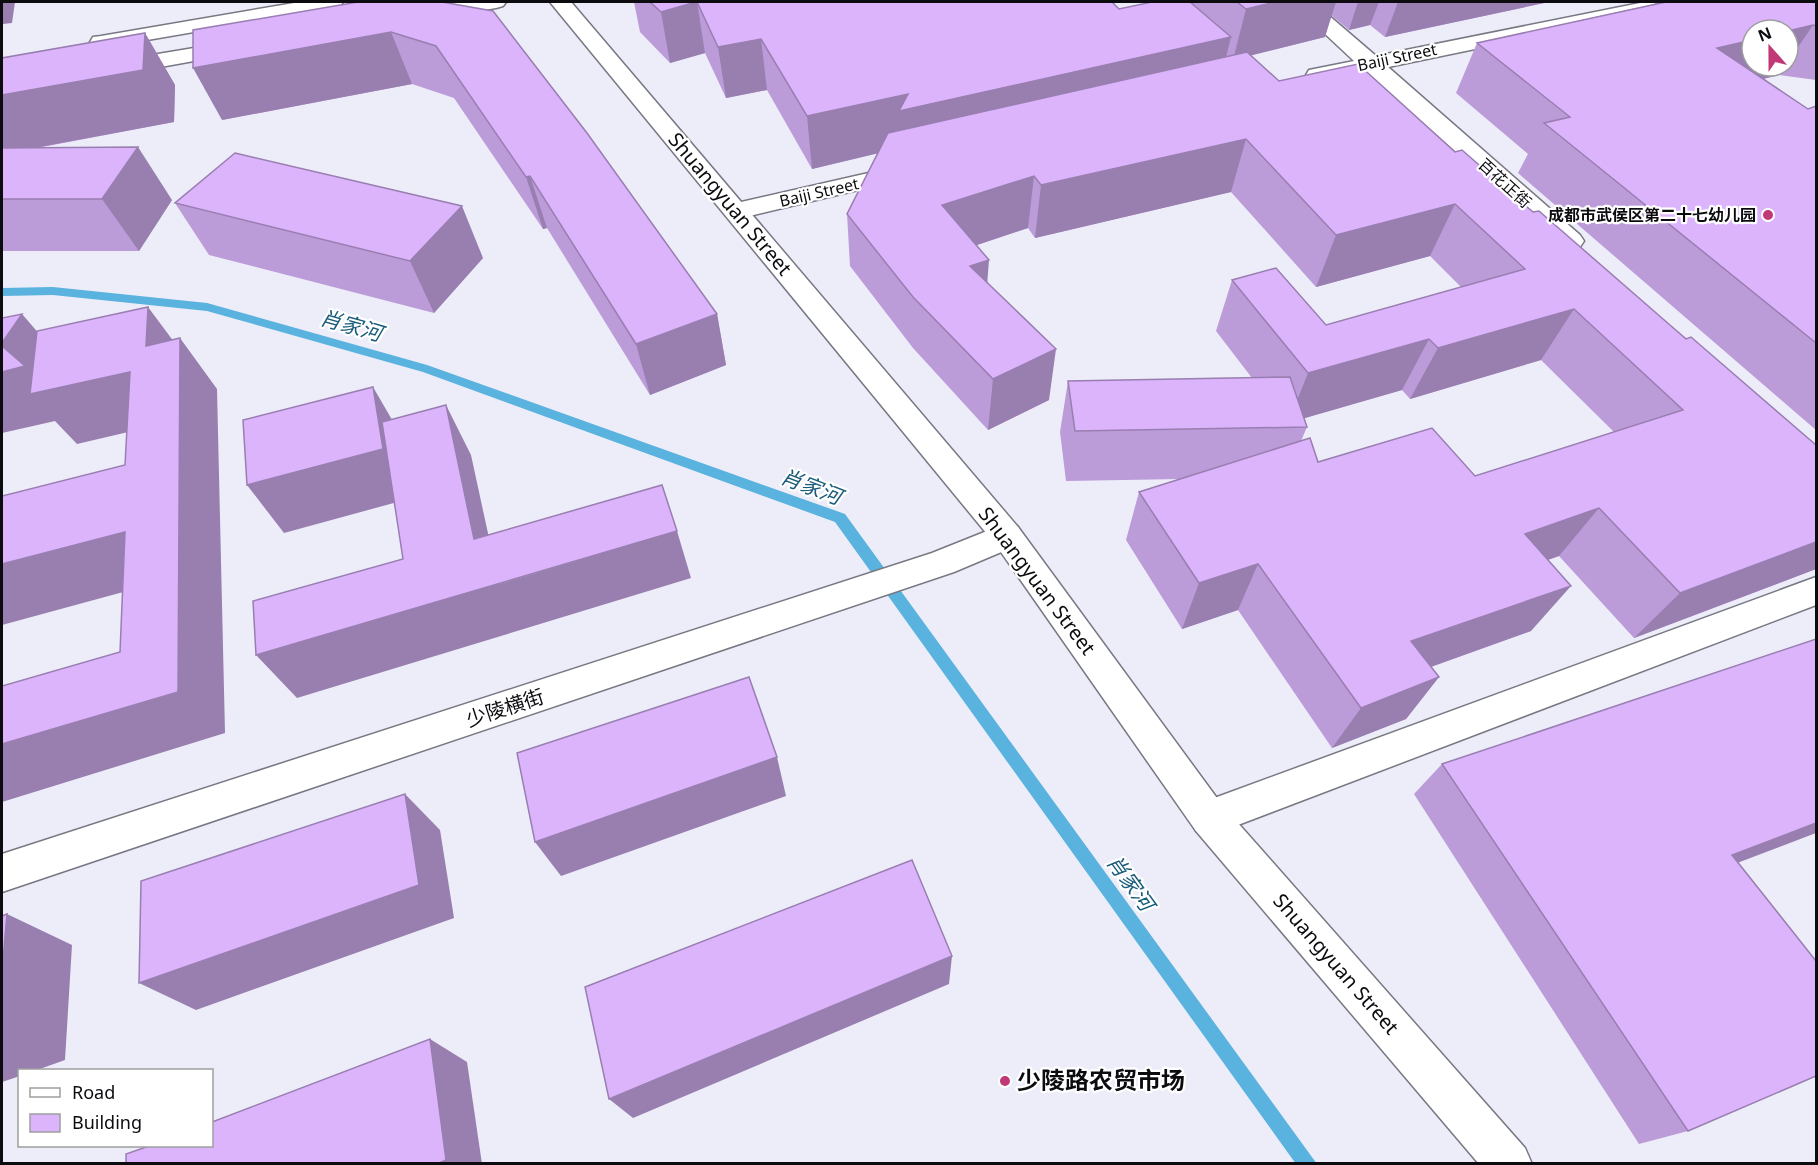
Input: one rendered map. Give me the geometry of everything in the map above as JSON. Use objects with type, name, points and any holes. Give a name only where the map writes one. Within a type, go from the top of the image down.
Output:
[{"type":"street","points":[[81,45],[333,2]]},
{"type":"street","points":[[402,18],[496,2]]},
{"type":"street","name":"Shuangyuan Street","points":[[560,2],[1007,536],[1209,818],[1509,1164]]},
{"type":"street","name":"百花正街","points":[[1301,2],[1584,253]]},
{"type":"street","name":"Baiji Street","points":[[1301,78],[1370,62],[1673,2]]},
{"type":"street","points":[[96,72],[260,43]]},
{"type":"street","name":"Baiji Street","points":[[737,212],[933,165]]},
{"type":"street","name":"少陵横街","points":[[2,873],[942,564],[1007,536]]},
{"type":"street","points":[[1209,818],[1816,591]]},
{"type":"building","points":[[358,2],[442,2],[493,11],[587,133],[717,314],[636,344],[530,176],[526,177],[436,46],[391,32],[193,68],[193,30]]},
{"type":"building","points":[[650,2],[696,2],[661,12]]},
{"type":"building","points":[[697,2],[1112,2],[1119,9],[1152,2],[1190,2],[1231,37],[899,111],[908,94],[807,116],[761,39],[718,47]]},
{"type":"building","points":[[1237,2],[1275,2],[1246,9]]},
{"type":"building","points":[[1666,2],[1816,2],[1816,26],[1800,28],[1800,18],[1740,18],[1740,43],[1717,48],[1740,63],[1740,78],[1762,78],[1808,109],[1816,106],[1816,343],[1544,123],[1570,117],[1477,43]]},
{"type":"building","points":[[145,33],[143,70],[2,95],[2,58]]},
{"type":"building","points":[[1247,52],[1279,81],[1358,64],[1455,152],[1462,150],[1533,212],[1539,211],[1686,339],[1691,337],[1816,445],[1816,542],[1680,593],[1599,508],[1525,534],[1571,586],[1411,641],[1439,677],[1361,708],[1258,564],[1199,583],[1139,492],[1310,438],[1318,462],[1432,428],[1475,476],[1683,410],[1574,309],[1438,348],[1429,339],[1308,373],[1232,280],[1276,268],[1326,325],[1525,269],[1455,204],[1336,235],[1246,139],[1041,185],[1034,176],[942,205],[989,260],[970,266],[1056,349],[993,379],[913,297],[847,214],[888,133]]},
{"type":"building","points":[[138,147],[102,199],[2,199],[2,148]]},
{"type":"building","points":[[235,153],[462,206],[410,261],[175,203]]},
{"type":"building","points":[[148,307],[146,346],[180,338],[178,692],[2,744],[2,686],[120,652],[125,532],[2,564],[2,496],[125,465],[130,372],[30,394],[37,331]]},
{"type":"building","points":[[22,314],[2,343],[2,318]]},
{"type":"building","points":[[2,346],[25,366],[2,372]]},
{"type":"building","points":[[1290,377],[1307,427],[1075,431],[1068,381]]},
{"type":"building","points":[[373,387],[383,449],[247,485],[243,420]]},
{"type":"building","points":[[446,405],[474,539],[662,485],[677,531],[256,655],[253,601],[403,559],[382,422]]},
{"type":"building","points":[[1816,639],[1816,823],[1732,855],[1816,961],[1816,1076],[1688,1131],[1442,764]]},
{"type":"building","points":[[749,677],[777,757],[535,842],[517,753]]},
{"type":"building","points":[[405,794],[419,885],[139,983],[141,881]]},
{"type":"building","points":[[912,860],[952,956],[609,1099],[585,987]]},
{"type":"building","points":[[7,914],[2,972],[2,916]]},
{"type":"building","points":[[430,1039],[446,1160],[437,1164],[126,1164],[126,1154],[146,1147],[213,1147],[213,1122]]},
{"type":"waterway","name":"肖家河","points":[[2,292],[53,291],[207,307],[427,369],[840,518],[1308,1164]]},
{"type":"place","name":"成都市武侯区第二十七幼儿园","points":[[1768,215]]},
{"type":"place","name":"少陵路农贸市场","points":[[1005,1081]]}]
